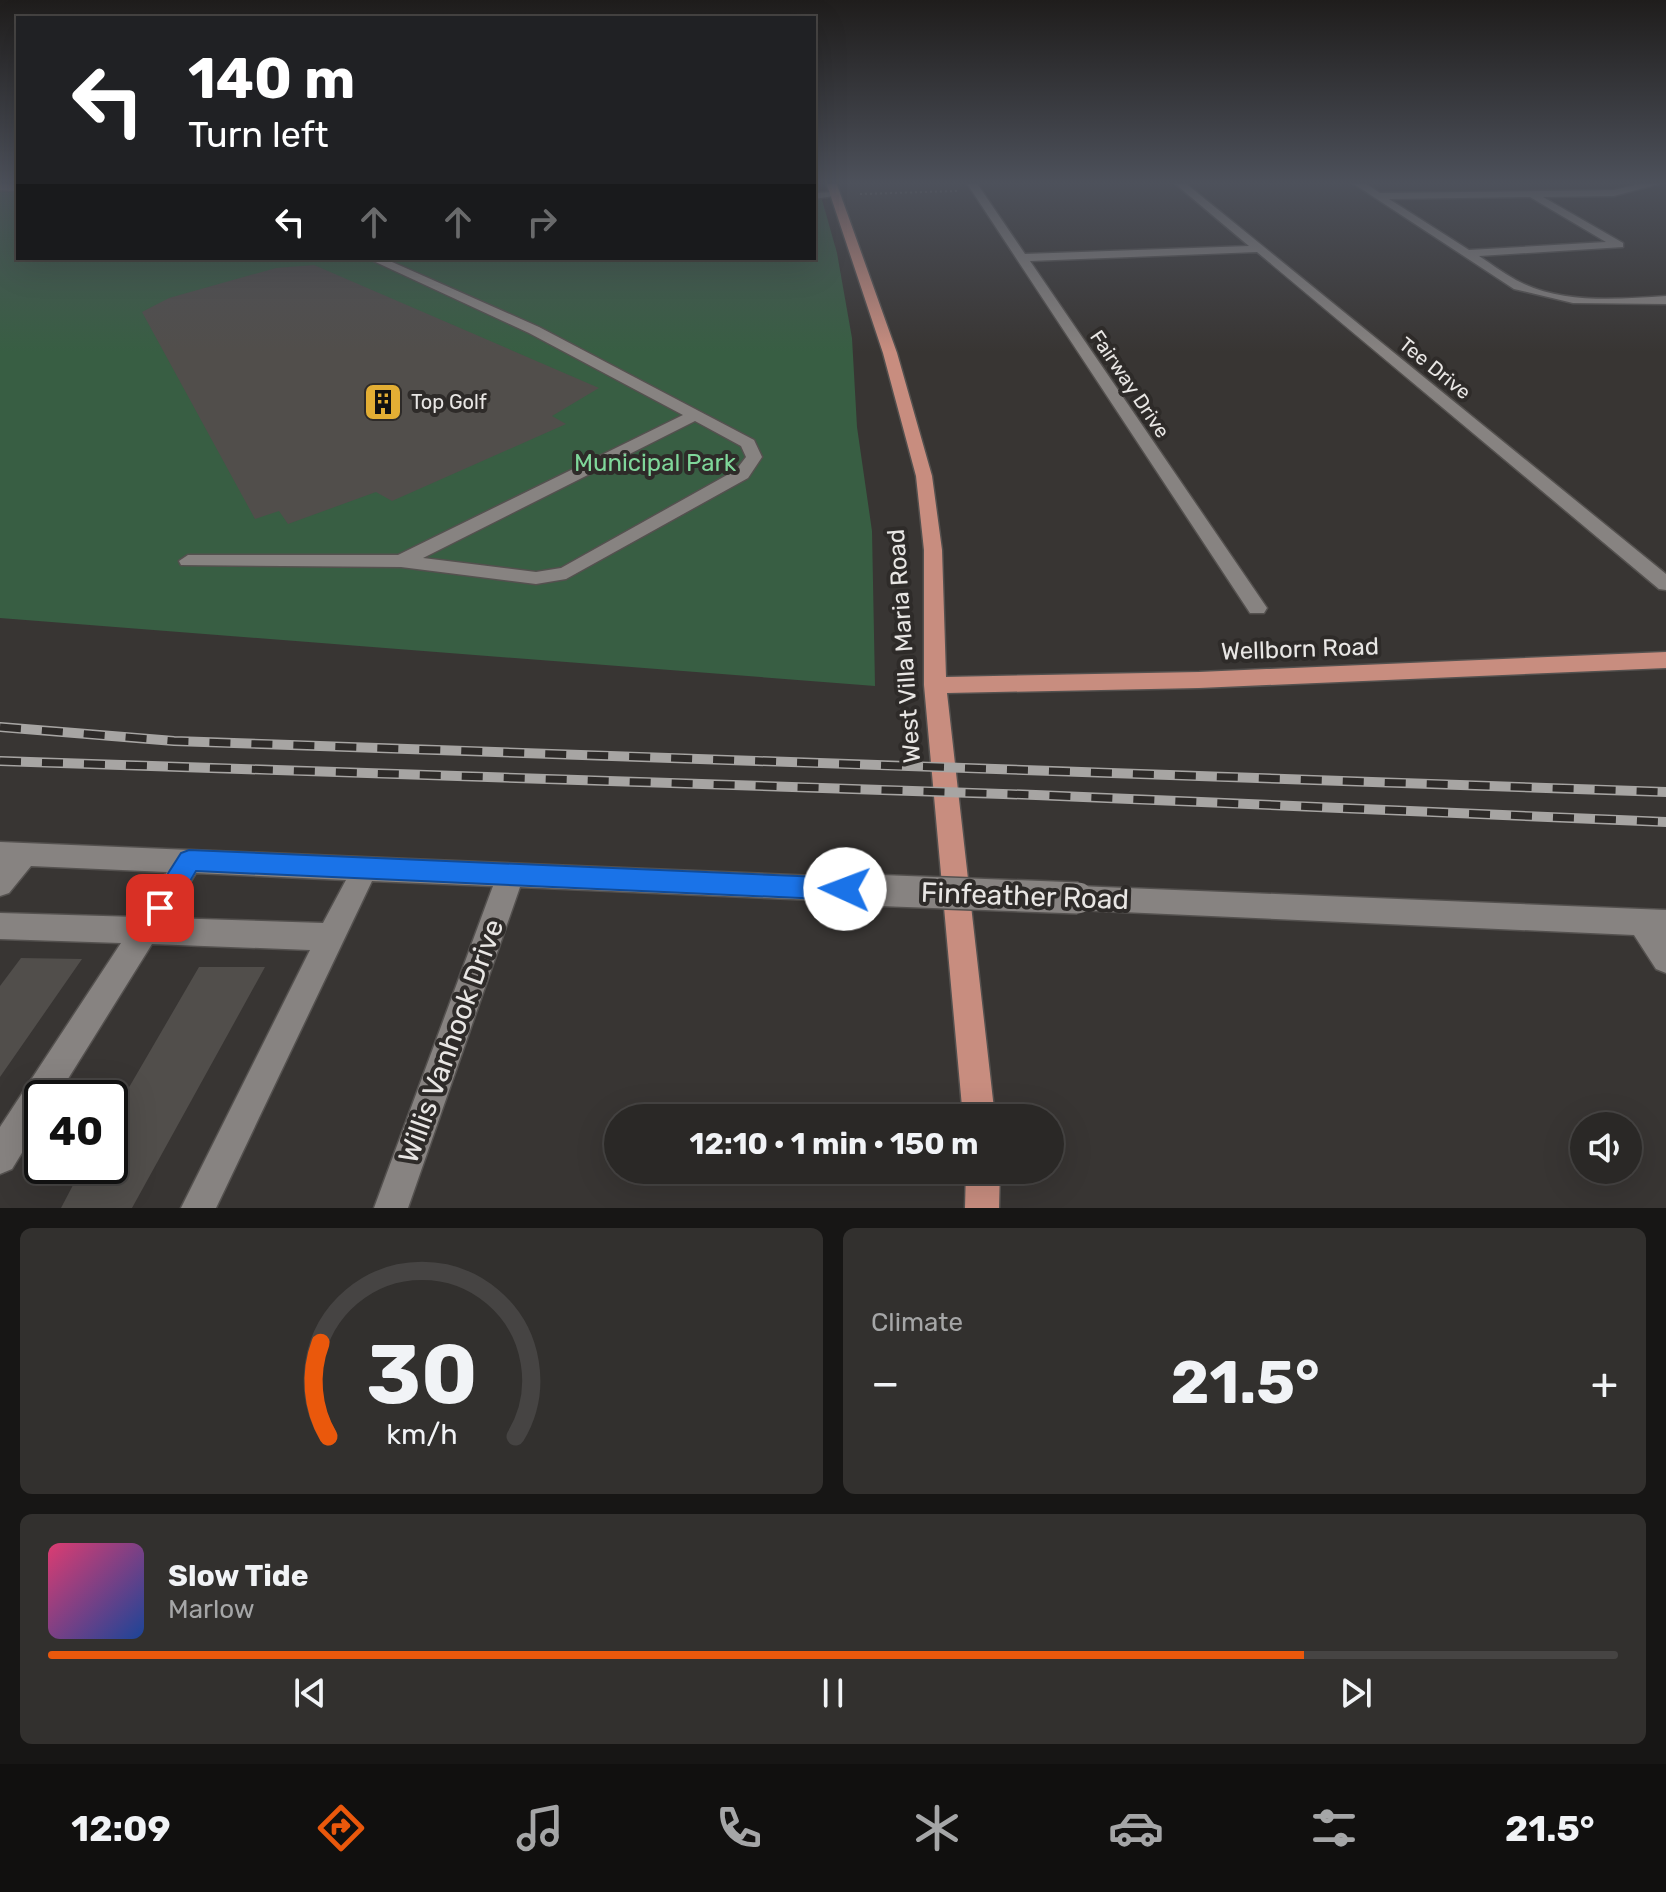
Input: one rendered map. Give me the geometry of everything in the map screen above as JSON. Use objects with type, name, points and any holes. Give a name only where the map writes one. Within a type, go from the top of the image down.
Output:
[{"type":"main road","name":"West Villa Maria Road","points":[[850,238],[890,353],[924,476],[933,550],[935,685],[978,1104]]},
{"type":"main road","name":"Wellborn Road","points":[[935,685],[1199,680],[1666,660]]},
{"type":"main road","points":[[982,1208],[983,1184]]},
{"type":"street","name":"Fairway Drive","points":[[1009,238],[1257,608]]},
{"type":"street","name":"Tee Drive","points":[[1246,238],[1666,584]]},
{"type":"street","points":[[1446,238],[1518,286],[1553,297],[1600,304],[1666,300]]},
{"type":"street","points":[[1470,253],[1619,245],[1608,238]]},
{"type":"street","points":[[1022,258],[1259,249]]},
{"type":"street","points":[[188,561],[401,561],[536,578],[566,573],[742,474],[754,457],[748,443],[534,330],[377,260]]},
{"type":"street","points":[[401,561],[695,415]]},
{"type":"street","points":[[0,884],[12,853]]},
{"type":"street","name":"Finfeather Road","points":[[12,853],[1654,922]]},
{"type":"street","points":[[0,1157],[189,861]]},
{"type":"street","points":[[198,1208],[365,868]]},
{"type":"street","name":"Willis Vanhook Drive","points":[[391,1208],[511,874]]},
{"type":"street","points":[[1654,922],[1666,959]]},
{"type":"street","points":[[0,926],[331,937]]},
{"type":"green space","name":"Municipal Park","points":[[0,238],[16,238],[16,260],[816,260],[816,238],[833,238],[852,338],[857,427],[872,531],[875,686],[0,618]]},
{"type":"building","name":"Top Golf","points":[[314,265],[599,388],[552,416],[566,424],[392,501],[376,492],[288,524],[279,511],[255,519],[142,312],[169,298],[276,268]]},
{"type":"building","points":[[21,958],[82,959],[0,1077],[0,986]]},
{"type":"building","points":[[199,967],[265,967],[132,1208],[61,1208],[74,1184],[128,1184],[128,1089]]},
{"type":"railway","points":[[0,727],[174,741],[1666,792]]},
{"type":"railway","points":[[0,761],[1036,795],[1666,822]]},
{"type":"place","name":"Top Golf","points":[[383,402]]},
{"type":"route","points":[[160,908],[189,861],[845,889]]}]
